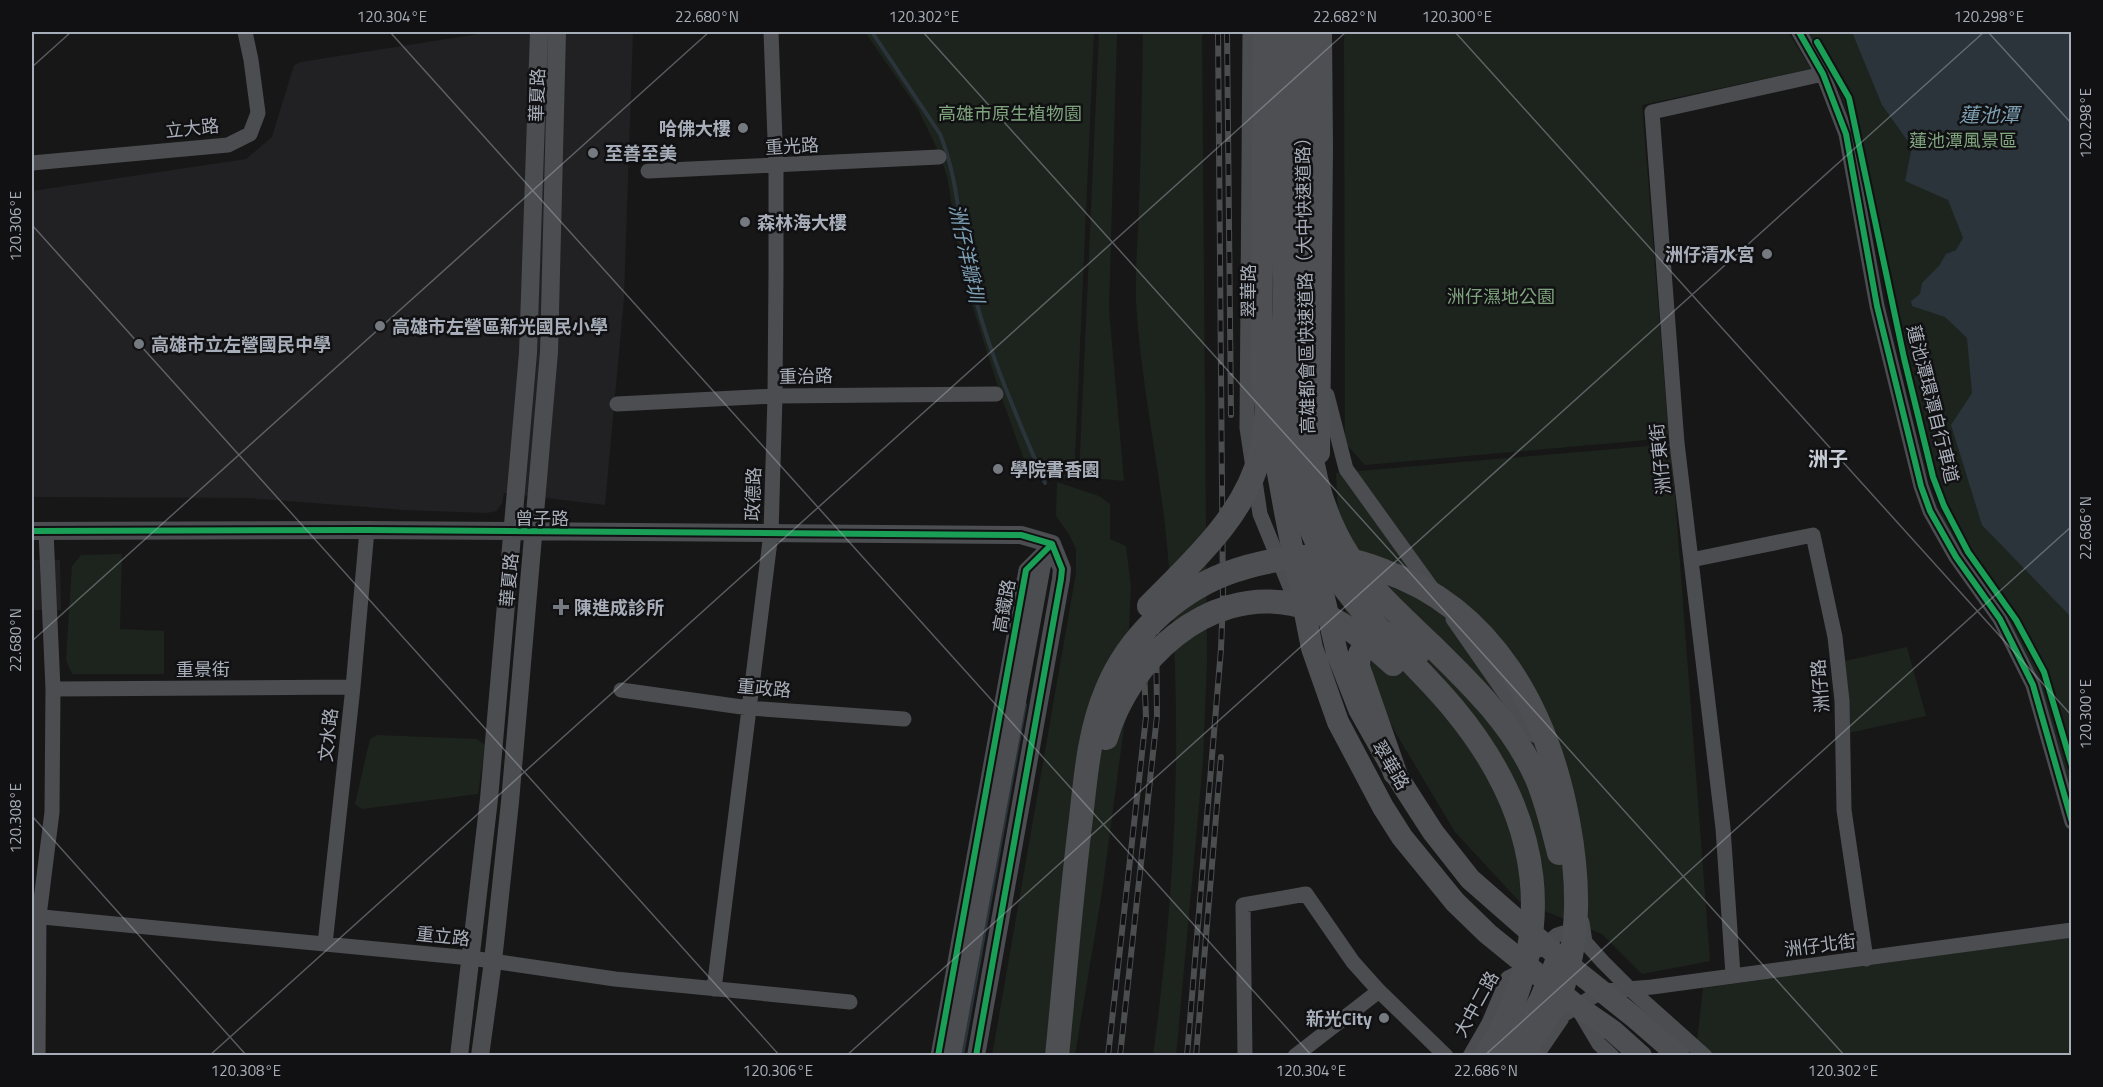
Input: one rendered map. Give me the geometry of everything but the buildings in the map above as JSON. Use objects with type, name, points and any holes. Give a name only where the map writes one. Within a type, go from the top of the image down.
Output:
[{"type":"highway","name":"高雄都會區快速道路（大中快速道路）","points":[[1279,32],[1281,229],[1285,273],[1283,403],[1294,481],[1315,539],[1338,580],[1370,620],[1455,709],[1493,762],[1511,800],[1525,839],[1533,882],[1533,927],[1526,966],[1504,1022],[1486,1056]]},
{"type":"highway","name":"高雄都會區快速道路（大中快速道路）","points":[[1299,32],[1304,398],[1309,447],[1318,487],[1331,521],[1348,555],[1392,607],[1453,666],[1499,717],[1521,748],[1549,813],[1559,853],[1562,900],[1554,964],[1537,1044],[1525,1056]]},
{"type":"highway","points":[[1046,1056],[1061,880],[1080,734],[1092,696],[1127,634],[1148,608],[1212,542],[1243,498],[1261,452],[1268,405],[1274,269],[1281,229]]},
{"type":"highway","points":[[1057,1056],[1073,881],[1091,735],[1114,674],[1153,621],[1193,589],[1245,566],[1269,561],[1334,557],[1362,563],[1407,579],[1442,599],[1459,612],[1492,646],[1517,680],[1534,712],[1562,788],[1574,855],[1578,906],[1570,958],[1560,998],[1537,1044]]},
{"type":"highway","points":[[1065,1056],[1091,807],[1104,742],[1117,709],[1132,681],[1175,635],[1213,612],[1251,601],[1294,604],[1318,612],[1349,629],[1380,652],[1447,717],[1474,738]]},
{"type":"highway","points":[[1395,773],[1358,667],[1357,657],[1368,642],[1383,633],[1398,636],[1419,652],[1470,703],[1499,743],[1514,773],[1539,838],[1546,883],[1546,927],[1537,975],[1522,1019],[1498,1044]]},
{"type":"highway","points":[[1509,1056],[1526,1030],[1550,983],[1552,951]]},
{"type":"main road","name":"翠華路","points":[[1264,32],[1261,379],[1312,648],[1338,722],[1383,807],[1402,837],[1455,902],[1522,969],[1550,983],[1570,1011],[1613,1031],[1641,1056]]},
{"type":"main road","name":"翠華路","points":[[1321,32],[1321,367],[1318,572],[1337,653],[1359,709],[1395,773],[1432,832],[1470,879],[1552,951],[1679,1056]]},
{"type":"street","name":"立大路","points":[[32,163],[228,145],[250,134],[258,113],[245,32]]},
{"type":"street","name":"華夏路","points":[[459,1056],[489,799],[528,353],[539,32]]},
{"type":"street","name":"華夏路","points":[[480,1056],[510,802],[549,352],[557,32]]},
{"type":"street","name":"政德路","points":[[714,989],[771,533],[775,396],[776,166],[771,32]]},
{"type":"street","name":"翠華路","points":[[1250,32],[1247,428],[1260,514],[1291,588],[1312,648]]},
{"type":"street","points":[[1799,32],[1823,74],[1846,134],[1877,306],[1921,486],[1930,511],[1956,557],[2000,620],[2033,685],[2072,822]]},
{"type":"street","name":"洲仔東街","points":[[1733,975],[1723,828],[1677,443],[1652,112],[1823,74]]},
{"type":"street","name":"重光路","points":[[648,171],[939,157]]},
{"type":"street","points":[[531,242],[552,243]]},
{"type":"street","name":"翠華路","points":[[1321,367],[1346,469],[1509,698],[1552,766],[1558,781],[1569,829],[1585,942]]},
{"type":"street","name":"重治路","points":[[616,404],[775,396],[996,394]]},
{"type":"street","name":"曾子路","points":[[39,531],[367,530],[513,533],[1021,535],[1052,544]]},
{"type":"street","name":"文水路","points":[[325,944],[353,687],[367,530]]},
{"type":"street","points":[[38,1056],[35,916],[52,812],[53,689],[39,531]]},
{"type":"street","name":"洲仔路","points":[[1691,560],[1813,535],[1835,637],[1842,701],[1845,810],[1866,959]]},
{"type":"street","points":[[976,1056],[1061,579],[1062,569],[1052,544]]},
{"type":"street","name":"高鐵路","points":[[939,1056],[1026,570],[1052,544]]},
{"type":"street","name":"高鐵路","points":[[952,1056],[1042,565],[1052,544]]},
{"type":"street","name":"重景街","points":[[53,689],[353,687]]},
{"type":"street","name":"重政路","points":[[621,690],[749,708],[904,719]]},
{"type":"street","points":[[1245,1056],[1243,905],[1306,894],[1353,962],[1446,1056]]},
{"type":"street","name":"重立路","points":[[35,916],[471,958],[615,979],[850,1002]]},
{"type":"street","name":"洲仔北街","points":[[1525,1056],[1552,1018],[1570,1011],[1602,991],[1866,959],[2072,930]]},
{"type":"street","points":[[1552,951],[1563,933],[1585,942],[1630,989],[1705,1056]]},
{"type":"street","name":"大中二路","points":[[1470,1056],[1490,1023],[1508,978],[1552,951]]},
{"type":"street","points":[[1498,1044],[1522,969]]},
{"type":"street","points":[[1295,1056],[1379,990]]},
{"type":"street","points":[[1537,1044],[1570,1011]]},
{"type":"street","name":"翠華路","points":[[1570,1011],[1612,1056]]},
{"type":"shaded area","points":[[491,32],[633,32],[624,298],[605,505],[504,493],[497,511],[487,513],[405,510],[249,498],[32,497],[32,191],[246,159],[272,137],[294,65],[301,62]]},
{"type":"shaded area","points":[[32,560],[60,560],[61,610],[32,610]]},
{"type":"green space","name":"高雄市原生植物園","points":[[865,32],[1094,32],[1074,480],[1029,474],[999,390],[962,273],[948,181],[941,157],[918,109]]},
{"type":"green space","points":[[1099,32],[1117,32],[1109,309],[1124,481],[1079,477]]},
{"type":"green space","points":[[1143,32],[1202,32],[1207,660],[1203,762],[1176,1056],[1153,1055],[1168,926],[1176,730],[1172,600],[1166,535],[1141,359],[1136,300]]},
{"type":"green space","name":"洲仔濕地公園","points":[[1344,32],[1788,32],[1811,69],[1642,105],[1669,438],[1365,465],[1345,443]]},
{"type":"green space","name":"蓮池潭","points":[[1805,32],[2071,32],[2071,797],[2045,703],[1980,581],[1945,524],[1925,470],[1844,103],[1833,76]]},
{"type":"green space","points":[[1671,444],[1710,961],[1642,974],[1602,934],[1519,901],[1455,832],[1394,730],[1351,641],[1342,594],[1336,473]]},
{"type":"green space","points":[[1057,482],[1099,496],[1110,504],[1110,539],[1126,546],[1131,587],[1124,727],[1102,892],[1075,1055],[992,1056],[1076,573],[1076,549],[1056,516]]},
{"type":"green space","points":[[122,554],[120,629],[164,631],[164,674],[72,674],[66,660],[72,566],[81,555]]},
{"type":"green space","points":[[1907,647],[1926,716],[1849,733],[1845,661]]},
{"type":"green space","points":[[377,735],[477,739],[485,745],[478,794],[362,809],[355,804],[370,739]]},
{"type":"green space","points":[[2071,937],[2071,1055],[1713,1056],[1697,1041],[1703,988]]},
{"type":"water","name":"蓮池潭","points":[[1852,32],[2071,32],[2071,617],[1982,525],[1951,425],[1972,393],[1967,338],[1945,317],[1912,306],[1911,301],[1920,294],[1922,283],[1939,266],[1946,254],[1956,250],[1963,238],[1948,200],[1905,181],[1912,147],[1882,105]]},
{"type":"waterway","name":"洲仔洋瓣圳","points":[[872,32],[940,134],[951,168],[969,272],[984,326],[1002,379],[1045,483]]},
{"type":"waterway","name":"洲仔洋瓣圳","points":[[962,1056],[1025,705]]},
{"type":"railway","points":[[1187,1056],[1221,649],[1223,600],[1218,32]]},
{"type":"railway","points":[[1227,32],[1231,415]]},
{"type":"railway","points":[[1120,1056],[1157,716],[1156,619]]},
{"type":"railway","points":[[1108,1056],[1146,717],[1145,621]]},
{"type":"railway","points":[[1196,1056],[1221,757]]},
{"type":"cycle path","points":[[1799,32],[1823,74],[1846,134],[1877,306],[1921,486],[1930,511],[1956,557],[2000,619],[2033,685],[2072,822]]},
{"type":"cycle path","name":"蓮池潭環潭自行車道","points":[[1817,42],[1849,98],[1904,358],[1933,477],[1944,506],[1968,552],[2016,620],[2044,672],[2072,766]]},
{"type":"cycle path","points":[[32,531],[367,530],[1021,535],[1052,544]]},
{"type":"cycle path","points":[[938,1056],[1026,570],[1052,544]]},
{"type":"cycle path","points":[[976,1056],[1061,579],[1062,569],[1052,544]]},
{"type":"place","name":"哈佛大樓","points":[[743,128]]},
{"type":"place","name":"至善至美","points":[[593,153]]},
{"type":"place","name":"森林海大樓","points":[[745,222]]},
{"type":"place","name":"洲仔清水宮","points":[[1767,254]]},
{"type":"place","name":"高雄市左營區新光國民小學","points":[[380,326]]},
{"type":"place","name":"高雄市立左營國民中學","points":[[139,344]]},
{"type":"place","name":"學院書香園","points":[[998,469]]},
{"type":"place","name":"陳進成診所","points":[[561,607]]},
{"type":"place","name":"新光City","points":[[1384,1018]]},
{"type":"district","name":"洲子","points":[[1828,458]]},
{"type":"park label","name":"蓮池潭風景區","points":[[1963,140]]}]
